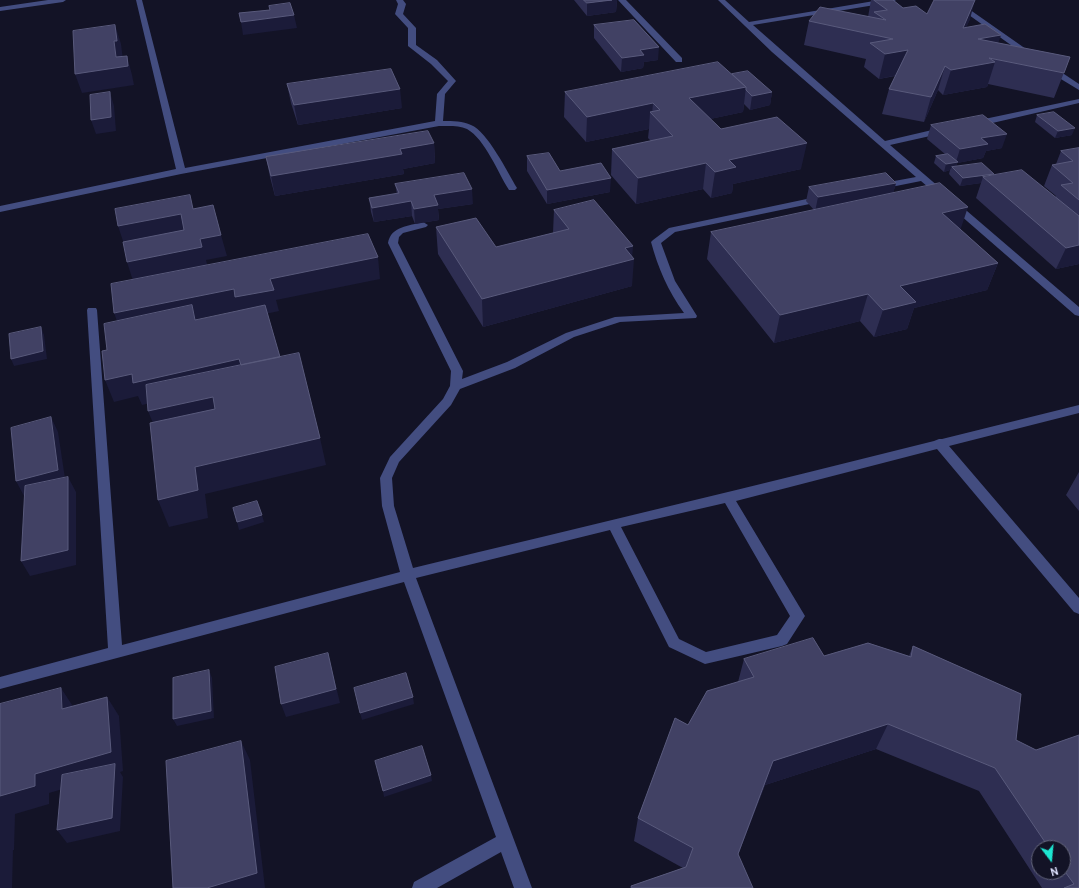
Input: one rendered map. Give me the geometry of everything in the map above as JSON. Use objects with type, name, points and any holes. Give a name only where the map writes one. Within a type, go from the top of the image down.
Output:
[{"type":"street","points":[[0,9],[64,0]]},
{"type":"street","points":[[139,0],[181,171]]},
{"type":"street","points":[[399,0],[402,4],[399,14],[412,28],[412,46],[434,62],[452,81],[441,94],[439,123]]},
{"type":"street","points":[[622,0],[679,60]]},
{"type":"street","points":[[721,0],[883,144],[1079,313]]},
{"type":"street","points":[[747,24],[893,0]]},
{"type":"street","points":[[951,0],[1079,88]]},
{"type":"street","points":[[1058,74],[1079,76]]},
{"type":"street","points":[[966,126],[1079,101]]},
{"type":"street","points":[[0,209],[181,171],[439,123],[457,124],[470,127],[478,134],[512,188]]},
{"type":"street","points":[[883,144],[951,129]]},
{"type":"street","points":[[869,189],[922,178]]},
{"type":"street","points":[[456,386],[511,365],[570,335],[619,319],[692,316],[678,298],[662,268],[656,242],[672,230],[830,197]]},
{"type":"street","points":[[423,225],[400,231],[394,236],[393,243],[457,371],[456,386],[447,402],[394,460],[386,478],[388,506],[408,575],[523,888]]},
{"type":"street","points":[[92,310],[115,652]]},
{"type":"street","points":[[0,684],[115,652],[408,575],[613,524],[728,498],[939,443],[1079,409]]},
{"type":"street","points":[[939,443],[1079,608]]},
{"type":"street","points":[[613,524],[674,643],[705,658],[782,640],[798,616],[728,498]]},
{"type":"street","points":[[420,888],[506,840]]},
{"type":"building","points":[[584,0],[612,0],[587,3]]},
{"type":"building","points":[[874,0],[893,0],[903,8],[916,6],[927,14],[934,0],[975,0],[963,28],[985,24],[1001,35],[978,39],[1070,57],[1064,73],[989,58],[995,62],[951,70],[945,66],[931,97],[889,89],[908,50],[885,54],[870,43],[893,39],[809,21],[820,7],[886,20],[874,12],[887,10]]},
{"type":"building","points":[[290,3],[294,15],[241,22],[239,13],[270,10],[269,6]]},
{"type":"building","points":[[634,20],[659,47],[640,50],[644,55],[622,58],[594,25]]},
{"type":"building","points":[[115,25],[117,41],[114,41],[116,57],[127,56],[128,66],[75,74],[73,31]]},
{"type":"building","points":[[718,62],[746,87],[689,98],[721,129],[777,117],[807,143],[729,160],[736,167],[715,172],[706,163],[638,178],[612,149],[673,136],[650,112],[660,110],[653,103],[587,117],[565,92]]},
{"type":"building","points":[[391,69],[400,89],[294,105],[287,84]]},
{"type":"building","points":[[748,71],[772,92],[752,96],[746,90],[746,87],[732,74]]},
{"type":"building","points":[[110,92],[111,117],[91,120],[90,95]]},
{"type":"building","points":[[1054,112],[1075,128],[1058,131],[1037,115]]},
{"type":"building","points":[[983,115],[1007,134],[981,138],[988,144],[960,149],[931,125]]},
{"type":"building","points":[[428,131],[434,143],[400,149],[402,154],[271,176],[266,157]]},
{"type":"building","points":[[1079,148],[1079,200],[1061,185],[1073,183],[1052,165],[1073,161],[1061,151]]},
{"type":"building","points":[[549,153],[560,171],[601,163],[611,178],[547,190],[527,156]]},
{"type":"building","points":[[948,154],[958,162],[946,164],[936,156]]},
{"type":"building","points":[[982,163],[994,174],[963,178],[952,167]]},
{"type":"building","points":[[1022,170],[1079,216],[1079,245],[1066,248],[983,177]]},
{"type":"building","points":[[464,173],[472,189],[434,195],[438,205],[414,209],[411,201],[372,208],[369,198],[399,193],[395,184]]},
{"type":"building","points":[[886,173],[896,183],[818,197],[809,187]]},
{"type":"building","points":[[940,183],[968,207],[942,213],[998,263],[900,286],[916,302],[883,310],[868,294],[780,315],[711,232]]},
{"type":"building","points":[[190,195],[193,209],[213,205],[221,235],[200,239],[202,247],[127,262],[123,242],[184,230],[181,214],[118,226],[115,209]]},
{"type":"building","points":[[594,200],[633,246],[625,248],[634,259],[482,299],[436,227],[476,218],[496,247],[569,229],[554,210]]},
{"type":"building","points":[[368,234],[378,257],[270,279],[274,290],[235,297],[234,289],[114,313],[111,284]]},
{"type":"building","points":[[192,305],[195,320],[265,305],[280,357],[241,365],[239,359],[133,383],[132,374],[105,380],[102,351],[107,350],[104,324]]},
{"type":"building","points":[[41,327],[43,351],[11,359],[9,334]]},
{"type":"building","points":[[299,353],[320,438],[195,467],[198,490],[158,500],[150,423],[215,409],[213,397],[148,411],[146,385]]},
{"type":"building","points":[[51,417],[58,470],[16,481],[11,428]]},
{"type":"building","points":[[68,477],[68,550],[21,561],[25,486]]},
{"type":"building","points":[[257,501],[262,515],[237,522],[233,508]]},
{"type":"building","points":[[813,638],[824,656],[868,643],[911,657],[913,646],[1021,694],[1016,740],[1036,750],[1079,735],[1079,888],[1064,888],[1074,884],[1071,880],[1071,840],[1044,840],[995,768],[888,724],[773,761],[738,854],[753,888],[632,888],[631,886],[686,867],[693,848],[638,818],[675,718],[688,725],[707,691],[754,677],[744,659]]},
{"type":"building","points":[[328,653],[336,689],[281,704],[275,667]]},
{"type":"building","points":[[209,670],[211,711],[173,719],[173,678]]},
{"type":"building","points":[[406,673],[413,697],[360,713],[354,688]]},
{"type":"building","points":[[61,688],[62,709],[107,697],[111,752],[35,774],[35,786],[0,796],[0,704]]},
{"type":"building","points":[[241,741],[257,873],[207,888],[173,888],[166,761]]},
{"type":"building","points":[[422,746],[431,775],[383,791],[375,761]]},
{"type":"building","points":[[115,764],[112,818],[57,830],[62,775]]}]
